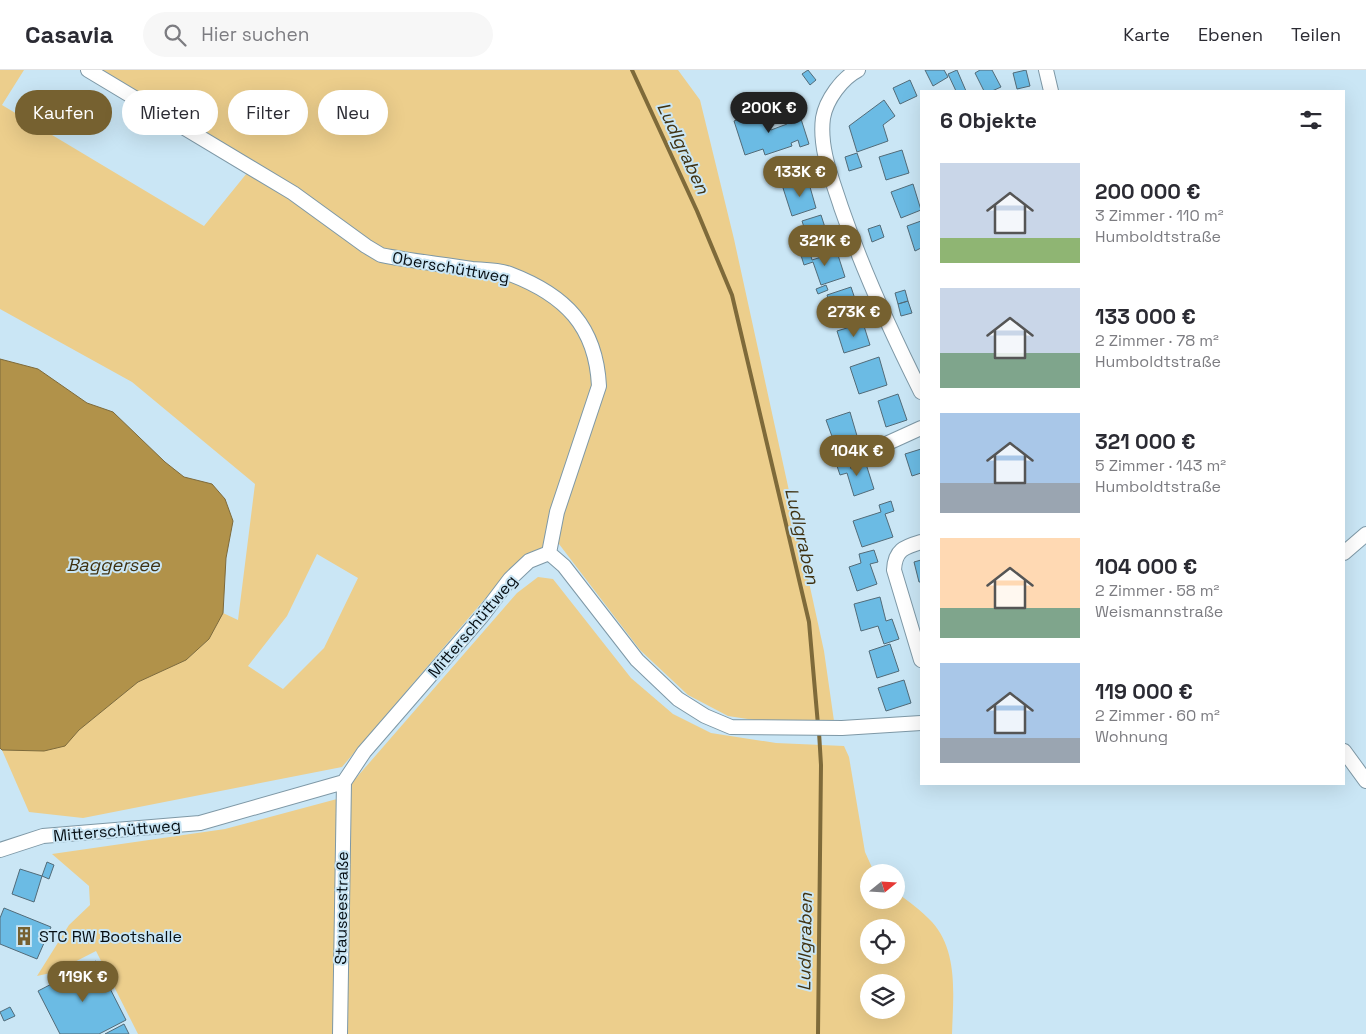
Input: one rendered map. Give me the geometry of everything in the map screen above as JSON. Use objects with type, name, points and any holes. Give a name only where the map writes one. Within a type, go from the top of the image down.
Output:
[{"type":"street","name":"Oberschüttweg","points":[[88,70],[293,193],[366,246],[381,254],[509,274],[538,287],[560,302],[580,321],[592,344],[598,364],[599,386],[557,512],[548,553]]},
{"type":"street","points":[[858,70],[835,90],[823,117],[826,162],[869,280],[884,316],[920,390]]},
{"type":"street","points":[[1046,70],[1051,90]]},
{"type":"street","points":[[877,448],[920,428]]},
{"type":"street","points":[[1345,552],[1366,534]]},
{"type":"street","points":[[920,542],[901,550],[894,558],[894,570],[920,657]]},
{"type":"street","points":[[548,553],[564,566],[637,660],[678,699],[705,716],[731,727],[837,728],[920,723]]},
{"type":"street","name":"Mitterschüttweg","points":[[0,850],[43,836],[200,823],[344,782],[364,752],[482,616],[510,579],[530,561],[548,553]]},
{"type":"street","points":[[1345,752],[1366,781]]},
{"type":"street","name":"Stauseestraße","points":[[340,1034],[344,782]]},
{"type":"shaded area","points":[[0,70],[24,70],[2,105],[15,113],[15,135],[52,135],[204,226],[247,173],[193,135],[218,135],[218,90],[129,90],[100,70],[678,70],[700,100],[734,239],[824,651],[834,721],[767,722],[728,716],[688,695],[640,650],[546,527],[544,547],[527,556],[506,574],[342,767],[83,818],[29,812],[2,750],[44,751],[65,745],[79,730],[138,682],[186,660],[209,639],[223,613],[238,620],[255,484],[132,382],[0,309]],"holes":[[[317,554],[358,578],[324,648],[283,689],[248,666],[287,616]]]},
{"type":"shaded area","points":[[538,577],[553,579],[631,678],[673,714],[711,733],[776,743],[844,746],[849,757],[865,852],[870,864],[860,864],[860,909],[905,909],[905,899],[924,914],[941,934],[947,947],[952,975],[952,1034],[344,1034],[350,785],[517,593]]},
{"type":"shaded area","points":[[337,799],[335,1034],[138,1034],[96,951],[55,972],[37,976],[69,925],[90,905],[89,886],[52,854],[225,829]]},
{"type":"water","name":"Baggersee","points":[[0,359],[38,369],[87,403],[113,412],[165,462],[184,477],[212,484],[225,499],[233,521],[226,558],[223,613],[209,639],[186,660],[138,682],[79,730],[65,746],[44,751],[2,750],[0,748]]},
{"type":"building","points":[[808,70],[816,80],[810,85],[802,74]]},
{"type":"building","points":[[925,70],[944,70],[948,77],[933,86]]},
{"type":"building","points":[[957,70],[966,90],[956,90],[948,74]]},
{"type":"building","points":[[980,70],[992,70],[1001,87],[994,90],[984,90],[975,73]]},
{"type":"building","points":[[1026,70],[1030,86],[1017,89],[1013,73]]},
{"type":"building","points":[[910,80],[917,96],[900,104],[893,88]]},
{"type":"building","points":[[884,100],[895,116],[883,125],[888,141],[857,152],[849,126]]},
{"type":"building","points":[[757,113],[760,121],[767,119],[771,130],[787,124],[783,114],[801,119],[809,144],[800,147],[798,140],[791,143],[792,146],[765,155],[763,149],[745,155],[734,121]]},
{"type":"building","points":[[902,150],[909,173],[886,180],[879,157]]},
{"type":"building","points":[[857,153],[862,167],[849,171],[845,157]]},
{"type":"building","points":[[808,180],[816,208],[792,216],[783,188]]},
{"type":"building","points":[[913,184],[920,210],[901,218],[891,192]]},
{"type":"building","points":[[821,215],[830,243],[811,249],[802,221]]},
{"type":"building","points":[[920,221],[920,248],[915,251],[907,226]]},
{"type":"building","points":[[880,225],[884,237],[872,242],[868,229]]},
{"type":"building","points":[[809,249],[812,260],[837,252],[845,277],[821,285],[813,262],[804,265],[800,252]]},
{"type":"building","points":[[826,285],[828,290],[818,294],[816,289]]},
{"type":"building","points":[[851,287],[859,311],[835,319],[827,295]]},
{"type":"building","points":[[905,290],[908,301],[898,304],[895,293]]},
{"type":"building","points":[[908,301],[912,313],[901,316],[898,304]]},
{"type":"building","points":[[863,323],[870,345],[844,353],[837,331]]},
{"type":"building","points":[[879,357],[887,385],[859,394],[850,367]]},
{"type":"building","points":[[898,394],[907,420],[886,427],[878,401]]},
{"type":"building","points":[[850,412],[860,446],[852,449],[854,456],[841,461],[826,420]]},
{"type":"building","points":[[920,449],[920,473],[912,476],[905,454]]},
{"type":"building","points":[[848,460],[851,469],[866,464],[874,489],[854,496],[847,473],[840,475],[836,463]]},
{"type":"building","points":[[891,501],[894,511],[885,514],[893,537],[862,547],[853,521],[881,512],[879,505]]},
{"type":"building","points":[[874,550],[878,562],[870,564],[877,584],[857,591],[849,567],[861,563],[859,554]]},
{"type":"building","points":[[920,560],[920,582],[919,582],[914,562]]},
{"type":"building","points":[[880,597],[886,621],[892,619],[899,639],[884,644],[878,626],[861,631],[854,604]]},
{"type":"building","points":[[890,644],[899,671],[877,678],[869,651]]},
{"type":"building","points":[[904,680],[911,703],[886,711],[878,688]]},
{"type":"building","points":[[47,862],[54,865],[49,879],[42,876]]},
{"type":"building","points":[[20,869],[42,876],[34,902],[12,894]]},
{"type":"building","name":"STC RW Bootshalle","points":[[4,908],[51,927],[37,959],[0,944],[0,918]]},
{"type":"building","points":[[96,961],[126,1020],[99,1034],[60,1034],[38,991]]},
{"type":"building","points":[[10,1007],[15,1016],[4,1021],[0,1012]]},
{"type":"building","points":[[124,1024],[129,1034],[105,1034]]},
{"type":"waterway","name":"Ludlgraben","points":[[632,70],[697,211],[732,295],[809,622],[818,725]]},
{"type":"waterway","name":"Ludlgraben","points":[[818,1034],[821,765],[819,732]]},
{"type":"place","name":"STC RW Bootshalle","points":[[24,936]]}]
